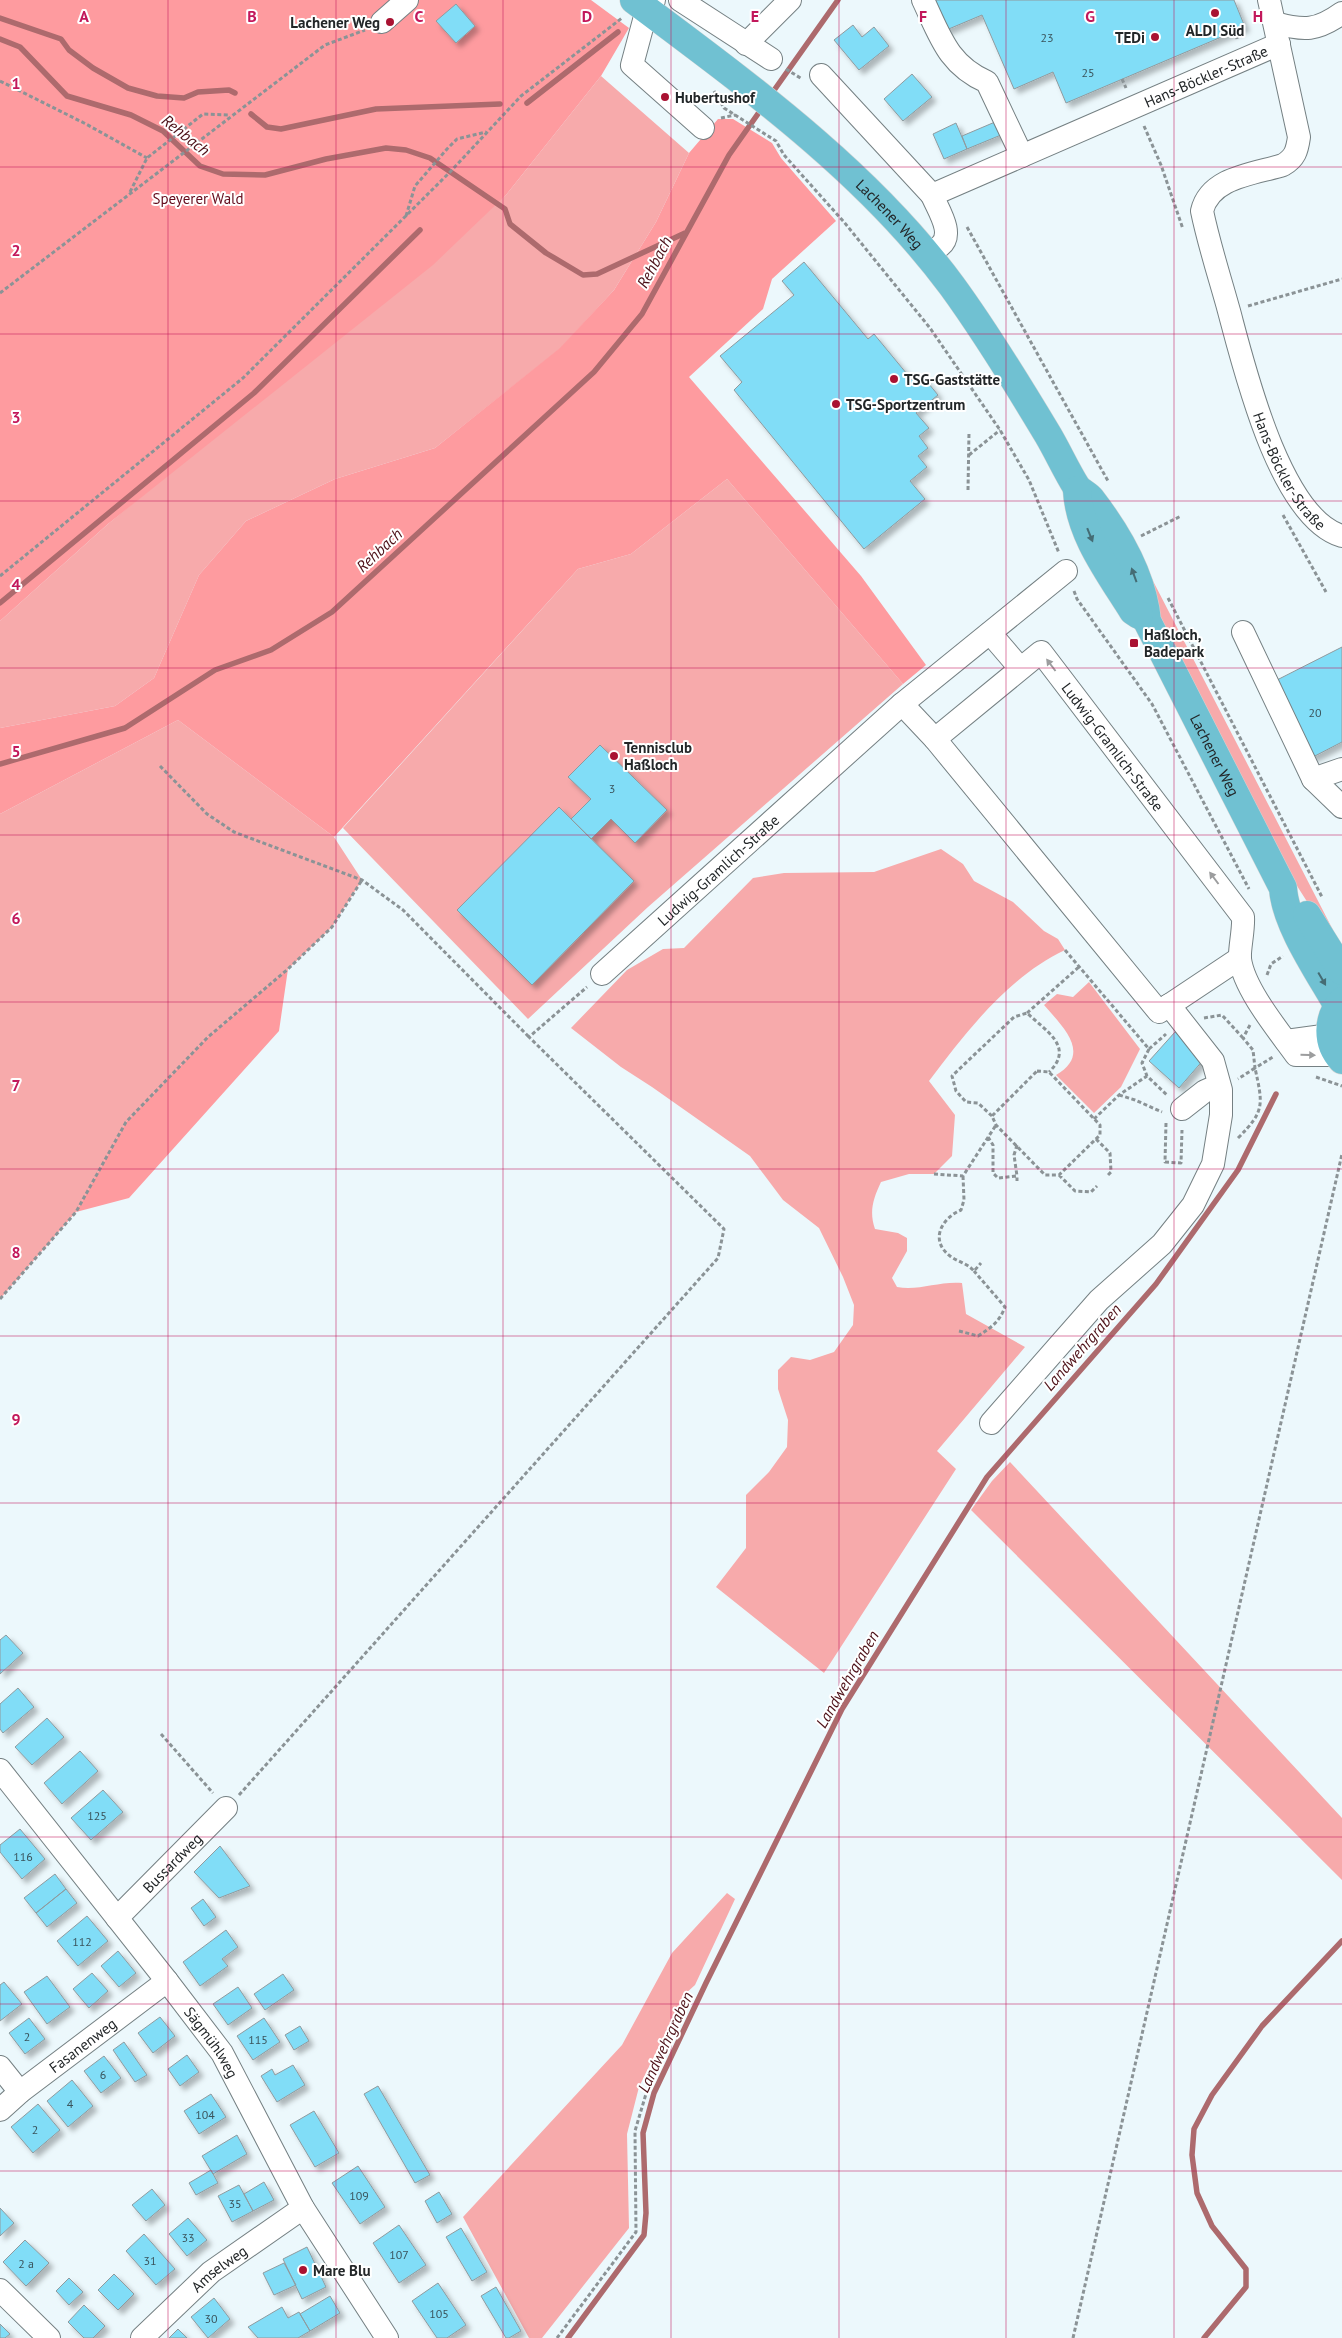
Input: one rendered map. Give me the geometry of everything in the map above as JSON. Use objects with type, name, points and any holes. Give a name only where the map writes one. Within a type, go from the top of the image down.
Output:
[{"type":"main road","name":"Lachener Weg","points":[[641,10],[786,117],[844,168],[895,219],[951,286],[1032,410],[1077,488],[1078,505],[1099,556],[1133,610],[1146,621],[1283,888],[1284,904],[1307,952],[1340,1003]]},
{"type":"main road","name":"Lachener Weg","points":[[1283,888],[1296,897],[1342,972]]},
{"type":"main road","points":[[1337,1050],[1330,1025],[1340,1003]]},
{"type":"street","points":[[382,22],[407,0]]},
{"type":"street","points":[[680,0],[771,59]]},
{"type":"street","points":[[746,44],[790,0]]},
{"type":"street","points":[[923,0],[950,56],[970,74],[987,82],[1022,156]]},
{"type":"street","points":[[1269,0],[1277,33],[1311,29],[1342,13]]},
{"type":"street","points":[[641,10],[632,65],[703,128]]},
{"type":"street","name":"Hans-Böckler-Straße","points":[[932,195],[1022,156],[1277,33],[1298,137],[1297,152],[1291,161],[1283,165],[1220,184],[1204,202],[1202,211],[1260,417],[1277,457],[1298,496],[1310,513],[1331,533],[1342,536]]},
{"type":"street","points":[[812,78],[932,195],[948,234],[946,241],[940,246]]},
{"type":"street","name":"Ludwig-Gramlich-Straße","points":[[602,974],[902,704],[1066,572]]},
{"type":"street","points":[[1243,632],[1314,779],[1342,807]]},
{"type":"street","points":[[990,633],[1020,668]]},
{"type":"street","name":"Ludwig-Gramlich-Straße","points":[[935,739],[1041,652],[1243,917],[1244,935],[1240,958],[1253,993],[1286,1041],[1337,1050]]},
{"type":"street","points":[[902,704],[935,739],[1159,1012],[1174,1013],[1240,958]]},
{"type":"street","points":[[1314,779],[1342,770]]},
{"type":"street","points":[[991,1423],[1099,1300],[1162,1244],[1193,1205],[1213,1164],[1221,1115],[1219,1085],[1213,1061],[1174,1013]]},
{"type":"street","points":[[1182,1109],[1205,1091],[1219,1085]]},
{"type":"street","name":"Sägmühlweg","points":[[0,1770],[167,1980],[222,2053],[303,2208],[387,2338]]},
{"type":"street","name":"Bussardweg","points":[[117,1918],[226,1808]]},
{"type":"street","name":"Fasanenweg","points":[[0,2110],[20,2092],[167,1980]]},
{"type":"street","points":[[0,2067],[20,2092]]},
{"type":"street","name":"Amselweg","points":[[142,2338],[211,2272],[303,2208]]},
{"type":"street","points":[[0,2290],[49,2338]]},
{"type":"path","points":[[0,576],[243,378],[406,216],[521,96],[641,10]]},
{"type":"path","points":[[0,293],[325,45],[382,22]]},
{"type":"path","points":[[771,59],[812,78]]},
{"type":"path","points":[[1122,79],[1126,88]]},
{"type":"path","points":[[0,81],[86,124],[147,158]]},
{"type":"path","points":[[130,193],[147,158],[203,114],[231,116]]},
{"type":"path","points":[[735,115],[776,141],[784,155],[844,222],[930,328],[1000,430],[1029,480],[1077,599],[1152,704],[1252,895]]},
{"type":"path","points":[[406,216],[415,186],[447,149],[457,139],[488,131]]},
{"type":"path","points":[[1229,312],[1342,279]]},
{"type":"path","points":[[969,455],[1000,430]]},
{"type":"path","points":[[968,490],[969,432]]},
{"type":"path","points":[[160,766],[207,814],[234,832],[362,880],[403,910],[724,1229],[718,1258],[226,1808],[160,1734]]},
{"type":"path","points":[[0,1299],[76,1212],[126,1122],[208,1037],[288,970],[332,927],[362,880]]},
{"type":"path","points":[[1280,947],[1284,956]]},
{"type":"path","points":[[1064,950],[1080,966],[1149,1049]]},
{"type":"path","points":[[992,1116],[1037,1071],[1049,1072],[1100,1125],[1100,1135],[1059,1175],[1045,1175],[996,1125],[992,1116],[978,1103],[966,1102],[956,1091],[952,1076],[1014,1017],[1028,1013],[1080,966]]},
{"type":"path","points":[[529,1037],[602,974]]},
{"type":"path","points":[[1028,1013],[1057,1041],[1061,1052],[1059,1061],[1049,1072]]},
{"type":"path","points":[[1174,1013],[1222,1015],[1243,1038]]},
{"type":"path","points":[[1119,1095],[1135,1100],[1167,1115],[1165,1162],[1181,1163],[1182,1109],[1147,1076],[1142,1063],[1149,1049],[1156,1043]]},
{"type":"path","points":[[1237,1140],[1255,1121],[1262,1100],[1255,1068]]},
{"type":"path","points":[[1094,1119],[1119,1095],[1147,1076]]},
{"type":"path","points":[[959,1331],[978,1336],[989,1330],[1001,1318],[1005,1307],[968,1264],[951,1256],[944,1250],[940,1241],[943,1222],[950,1214],[961,1210],[964,1200],[963,1176],[996,1125]]},
{"type":"path","points":[[988,1137],[993,1145],[993,1173],[998,1178],[1017,1176]]},
{"type":"path","points":[[1096,1139],[1110,1153],[1111,1172],[1108,1176]]},
{"type":"path","points":[[1017,1146],[1014,1155],[1017,1181]]},
{"type":"path","points":[[1073,2338],[1342,1154]]},
{"type":"path","points":[[934,1174],[963,1176]]},
{"type":"path","points":[[1059,1175],[1075,1191],[1091,1192],[1097,1186]]},
{"type":"path","points":[[974,1271],[982,1263]]},
{"type":"path","points":[[556,2338],[636,2232],[635,2131],[648,2087],[692,1993]]},
{"type":"shaded area","points":[[601,76],[689,153],[656,222],[614,290],[561,348],[435,448],[335,479],[246,521],[199,575],[154,678],[115,706],[0,728],[0,621],[108,524],[506,195]]},
{"type":"shaded area","name":"Tennisclub Haßloch","points":[[727,479],[903,684],[648,907],[528,1019],[343,828],[578,569],[631,554]]},
{"type":"shaded area","points":[[1136,548],[1333,930],[1327,933],[1292,878],[1147,596]]},
{"type":"shaded area","points":[[178,720],[334,837],[362,880],[332,927],[288,969],[208,1037],[126,1122],[76,1212],[0,1299],[0,814]]},
{"type":"shaded area","points":[[941,849],[963,864],[974,881],[1013,902],[1044,931],[1058,939],[1065,950],[1044,961],[1025,975],[989,1007],[929,1081],[955,1115],[952,1156],[934,1174],[909,1174],[881,1182],[873,1206],[873,1223],[875,1229],[898,1233],[907,1238],[907,1251],[892,1278],[897,1287],[913,1288],[945,1283],[962,1283],[966,1314],[1025,1347],[937,1451],[956,1469],[824,1673],[716,1587],[746,1548],[746,1495],[769,1472],[787,1447],[788,1420],[778,1389],[778,1370],[791,1357],[810,1360],[834,1352],[853,1325],[854,1305],[843,1277],[819,1228],[783,1200],[750,1156],[621,1067],[571,1028],[627,970],[663,949],[684,948],[753,878],[784,873],[874,872]]},
{"type":"shaded area","points":[[1089,982],[1140,1049],[1121,1087],[1094,1113],[1056,1075],[1067,1067],[1072,1058],[1073,1049],[1071,1040],[1044,1005],[1057,994],[1073,997]]},
{"type":"shaded area","points":[[1010,1462],[1342,1818],[1342,1880],[971,1510],[992,1481]]},
{"type":"shaded area","points":[[727,1893],[735,1899],[695,1985],[684,1995],[639,2087],[627,2134],[629,2228],[542,2338],[529,2338],[463,2217],[622,2045],[672,1953]]},
{"type":"green space","name":"Speyerer Wald","points":[[0,0],[591,0],[629,28],[601,76],[506,195],[433,265],[108,524],[0,621]]},
{"type":"green space","points":[[718,119],[733,119],[772,143],[781,158],[836,221],[772,279],[763,309],[689,377],[861,576],[926,665],[903,684],[727,479],[631,554],[578,569],[334,837],[178,720],[0,814],[0,728],[115,706],[154,678],[199,575],[246,521],[335,479],[435,448],[560,348],[614,290],[656,222],[689,153]]},
{"type":"green space","points":[[288,969],[279,1031],[129,1198],[76,1212],[126,1122],[208,1037]]},
{"type":"building","points":[[931,0],[1234,0],[1245,27],[1066,103],[1053,72],[1014,89],[982,15],[944,31]]},
{"type":"building","points":[[456,4],[475,26],[456,43],[436,21]]},
{"type":"building","points":[[853,25],[862,37],[874,27],[889,46],[859,70],[834,40]]},
{"type":"building","points":[[912,74],[932,97],[903,121],[884,99]]},
{"type":"building","points":[[995,122],[1001,135],[967,149],[962,136]]},
{"type":"building","points":[[956,123],[967,149],[944,159],[933,134]]},
{"type":"building","name":"TSG-Sportzentrum","points":[[804,262],[868,339],[874,334],[912,380],[920,373],[938,395],[916,413],[929,428],[919,436],[928,448],[918,456],[927,467],[910,481],[925,499],[864,549],[734,390],[742,382],[720,356],[794,295],[782,281]]},
{"type":"building","points":[[1342,647],[1342,742],[1311,758],[1273,682]]},
{"type":"building","points":[[600,745],[667,810],[635,843],[611,819],[591,839],[571,819],[591,799],[568,777]]},
{"type":"building","points":[[559,807],[634,881],[532,985],[457,910]]},
{"type":"building","points":[[1175,1032],[1205,1058],[1179,1088],[1149,1061]]},
{"type":"building","points":[[6,1635],[23,1653],[0,1674],[0,1640]]},
{"type":"building","points":[[18,1688],[34,1707],[3,1733],[0,1729],[0,1704]]},
{"type":"building","points":[[47,1718],[64,1737],[32,1765],[15,1747]]},
{"type":"building","points":[[80,1751],[98,1771],[62,1804],[44,1783]]},
{"type":"building","points":[[103,1790],[123,1812],[91,1840],[71,1818]]},
{"type":"building","points":[[20,1829],[45,1859],[22,1879],[0,1852],[0,1845]]},
{"type":"building","points":[[220,1846],[250,1886],[219,1898],[194,1872]]},
{"type":"building","points":[[55,1874],[66,1889],[36,1913],[24,1898]]},
{"type":"building","points":[[66,1889],[77,1903],[47,1927],[36,1913]]},
{"type":"building","points":[[203,1899],[216,1917],[204,1926],[191,1908]]},
{"type":"building","points":[[87,1916],[108,1941],[78,1966],[57,1941]]},
{"type":"building","points":[[226,1930],[238,1947],[222,1959],[228,1966],[200,1986],[183,1962]]},
{"type":"building","points":[[118,1951],[136,1973],[119,1987],[101,1966]]},
{"type":"building","points":[[92,1973],[108,1991],[89,2008],[73,1989]]},
{"type":"building","points":[[283,1974],[294,1990],[265,2010],[254,1994]]},
{"type":"building","points":[[47,1976],[70,2007],[47,2024],[24,1992]]},
{"type":"building","points":[[4,1982],[22,2004],[0,2021],[0,1985]]},
{"type":"building","points":[[238,1987],[252,2008],[228,2025],[213,2004]]},
{"type":"building","points":[[160,2017],[175,2036],[153,2053],[138,2033]]},
{"type":"building","points":[[29,2018],[45,2039],[25,2054],[9,2033]]},
{"type":"building","points":[[264,2018],[280,2042],[253,2060],[237,2036]]},
{"type":"building","points":[[300,2026],[309,2041],[294,2050],[285,2035]]},
{"type":"building","points":[[124,2042],[147,2075],[135,2082],[113,2050]]},
{"type":"building","points":[[187,2055],[199,2072],[180,2086],[168,2069]]},
{"type":"building","points":[[104,2056],[121,2078],[101,2093],[84,2071]]},
{"type":"building","points":[[293,2065],[305,2085],[277,2102],[261,2076],[272,2069],[275,2075]]},
{"type":"building","points":[[72,2080],[93,2106],[68,2127],[47,2101]]},
{"type":"building","points":[[378,2086],[430,2175],[415,2183],[364,2094]]},
{"type":"building","points":[[211,2094],[226,2117],[199,2134],[184,2111]]},
{"type":"building","points":[[38,2104],[60,2130],[33,2153],[11,2127]]},
{"type":"building","points":[[314,2111],[339,2153],[315,2167],[290,2125]]},
{"type":"building","points":[[237,2135],[247,2154],[213,2174],[202,2156]]},
{"type":"building","points":[[358,2166],[385,2207],[360,2224],[332,2183]]},
{"type":"building","points":[[211,2170],[218,2183],[196,2195],[189,2183]]},
{"type":"building","points":[[264,2182],[274,2200],[253,2211],[244,2194]]},
{"type":"building","points":[[239,2185],[253,2211],[232,2222],[218,2196]]},
{"type":"building","points":[[152,2189],[165,2205],[146,2221],[132,2205]]},
{"type":"building","points":[[439,2192],[452,2214],[437,2223],[425,2201]]},
{"type":"building","points":[[0,2208],[14,2223],[0,2236]]},
{"type":"building","points":[[188,2218],[207,2240],[187,2256],[169,2234]]},
{"type":"building","points":[[399,2225],[426,2265],[399,2283],[373,2243]]},
{"type":"building","points":[[461,2228],[487,2272],[472,2281],[446,2237]]},
{"type":"building","points":[[144,2234],[175,2269],[156,2285],[126,2251]]},
{"type":"building","points":[[25,2240],[49,2263],[26,2286],[3,2262]]},
{"type":"building","points":[[307,2247],[326,2287],[302,2299],[283,2259]]},
{"type":"building","points":[[284,2263],[296,2285],[274,2295],[263,2273]]},
{"type":"building","points":[[114,2274],[134,2294],[118,2310],[98,2290]]},
{"type":"building","points":[[69,2278],[83,2292],[69,2305],[56,2291]]},
{"type":"building","points":[[438,2283],[466,2325],[447,2338],[437,2338],[412,2301]]},
{"type":"building","points":[[496,2287],[521,2331],[509,2338],[506,2338],[481,2296]]},
{"type":"building","points":[[330,2296],[340,2313],[310,2331],[300,2314]]},
{"type":"building","points":[[214,2298],[230,2319],[208,2338],[191,2317]]},
{"type":"building","points":[[84,2305],[105,2326],[93,2338],[84,2338],[68,2322]]},
{"type":"building","points":[[282,2307],[288,2318],[299,2312],[310,2331],[298,2338],[258,2338],[248,2327]]},
{"type":"building","points":[[0,2324],[10,2334],[5,2338],[0,2338]]},
{"type":"building","points":[[178,2329],[187,2338],[169,2338]]},
{"type":"waterway","name":"Rehbach","points":[[770,96],[838,0]]},
{"type":"waterway","points":[[0,18],[61,39],[69,50],[93,68],[128,88],[157,96],[184,98],[198,92],[229,90],[235,93]]},
{"type":"waterway","points":[[527,103],[618,32]]},
{"type":"waterway","name":"Rehbach","points":[[0,39],[20,47],[67,96],[131,115],[163,131],[200,166],[223,174],[265,175],[326,159],[386,148],[406,150],[430,158],[505,209],[510,224],[546,253],[583,275],[597,274],[685,233]]},
{"type":"waterway","points":[[251,114],[267,127],[281,129],[376,109],[500,104]]},
{"type":"waterway","name":"Rehbach","points":[[0,764],[125,728],[215,670],[271,650],[332,612],[594,372],[642,314],[729,155],[762,108]]},
{"type":"waterway","points":[[0,603],[254,393],[420,230]]},
{"type":"waterway","name":"Landwehrgraben","points":[[568,2338],[644,2235],[646,2213],[643,2133],[654,2093],[706,1983],[842,1709],[987,1477],[1156,1284],[1238,1170],[1276,1094]]},
{"type":"waterway","points":[[1204,2338],[1246,2287],[1246,2269],[1212,2226],[1197,2193],[1192,2155],[1194,2129],[1212,2095],[1262,2026],[1342,1941]]},
{"type":"place","name":"ALDI Süd","points":[[1215,13]]},
{"type":"place","name":"Lachener Weg","points":[[390,22]]},
{"type":"place","name":"TEDi","points":[[1155,37]]},
{"type":"place","name":"Hubertushof","points":[[665,97]]},
{"type":"place","name":"TSG-Gaststätte","points":[[894,379]]},
{"type":"place","name":"TSG-Sportzentrum","points":[[836,404]]},
{"type":"place","name":"Haßloch, Badepark","points":[[1134,643]]},
{"type":"place","name":"Tennisclub Haßloch","points":[[614,756]]},
{"type":"place","name":"Mare Blu","points":[[303,2270]]}]
